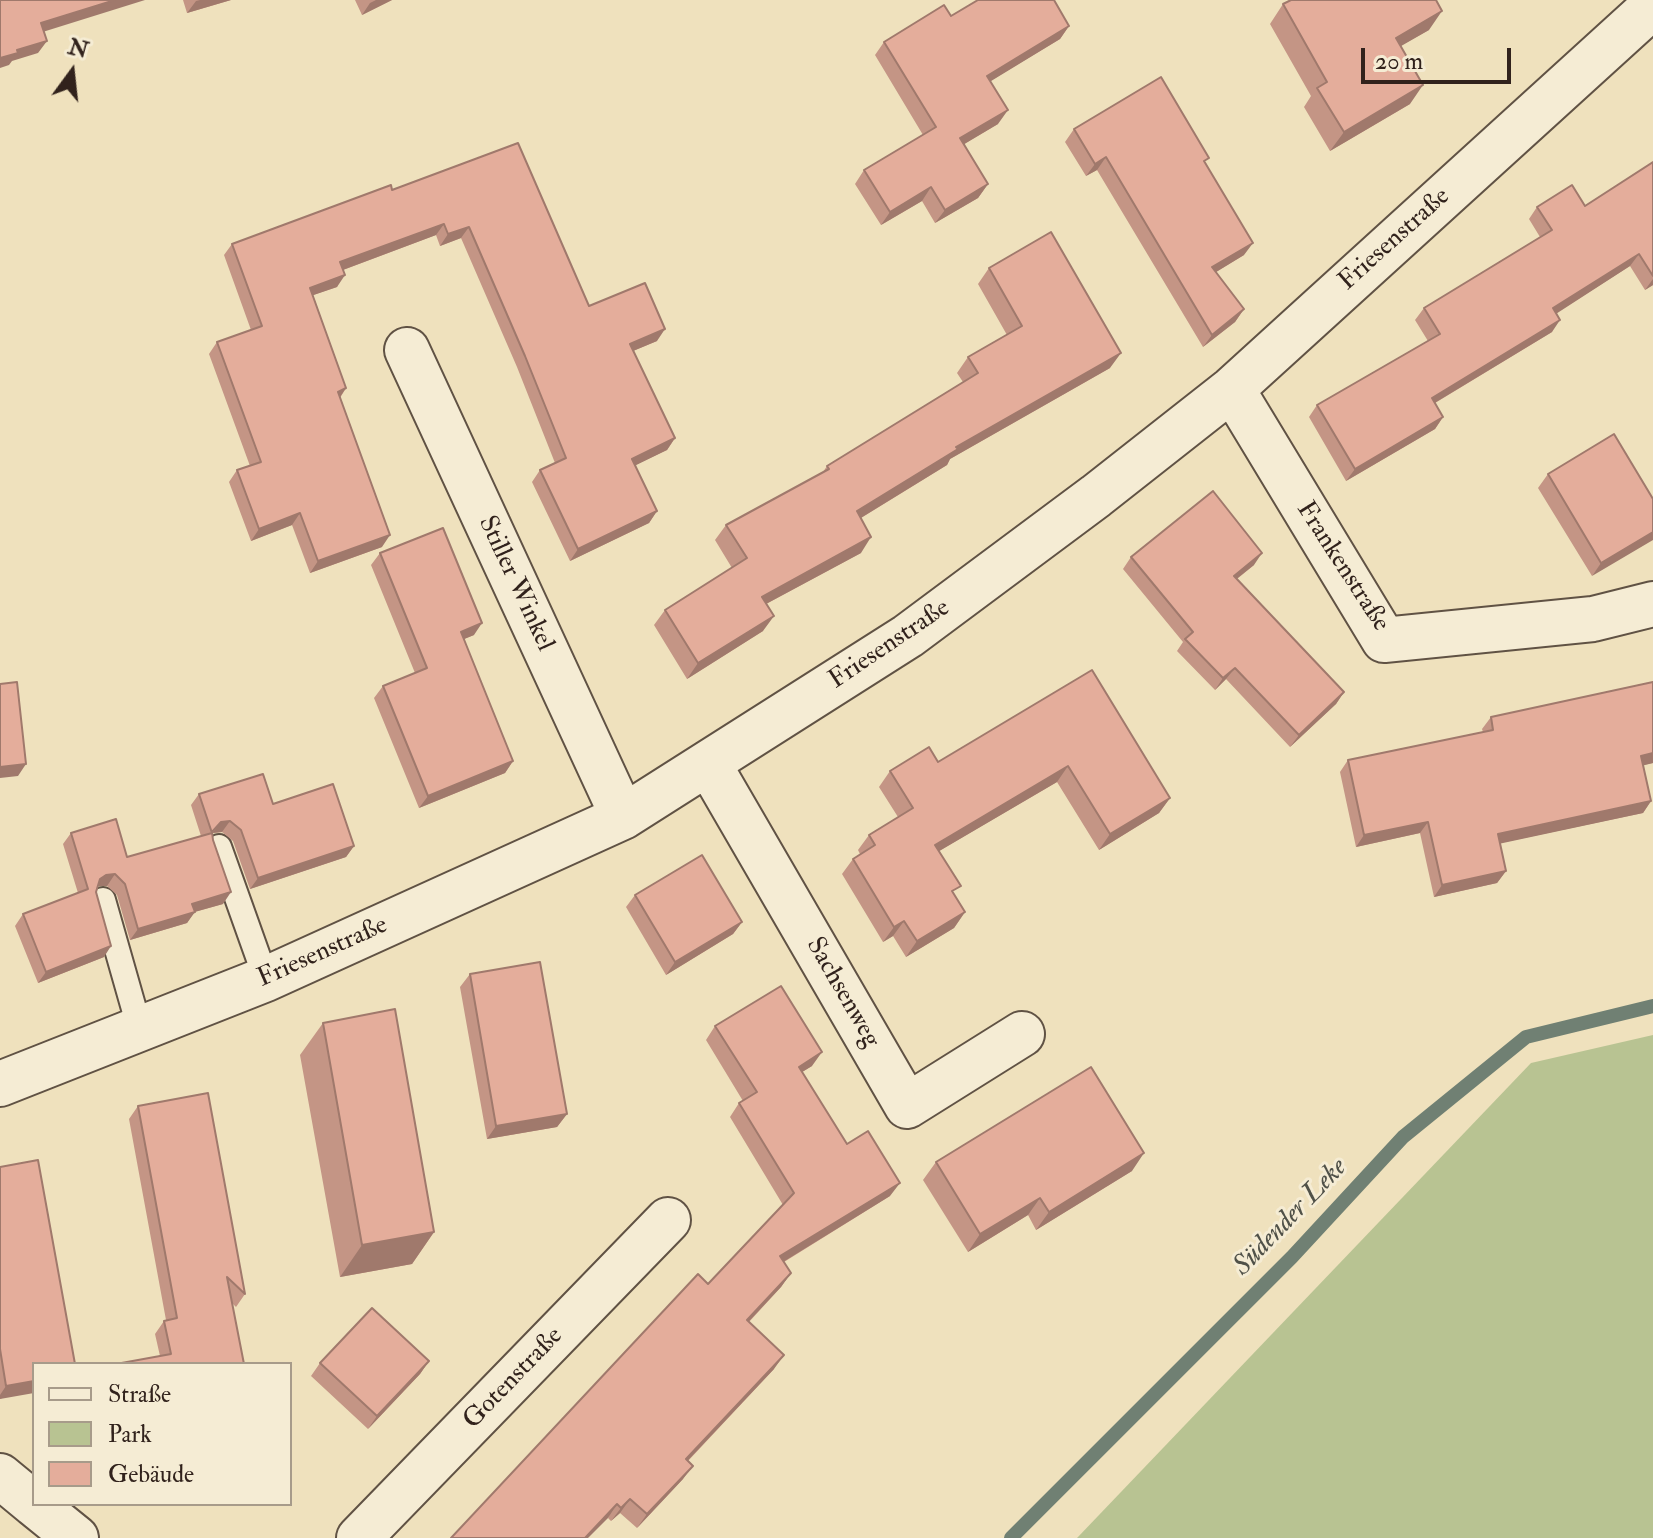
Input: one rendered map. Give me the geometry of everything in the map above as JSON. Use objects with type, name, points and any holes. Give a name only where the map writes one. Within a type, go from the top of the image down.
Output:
[{"type":"street","name":"Friesenstraße","points":[[0,1084],[266,979],[623,817],[908,636],[1096,496],[1232,389],[1653,6]]},
{"type":"street","name":"Stiller Winkel","points":[[407,350],[623,817]]},
{"type":"street","name":"Frankenstraße","points":[[1232,389],[1384,640],[1593,619],[1653,604]]},
{"type":"street","name":"Sachsenweg","points":[[708,763],[907,1106],[1022,1034]]},
{"type":"street","name":"Gotenstraße","points":[[359,1538],[668,1220]]},
{"type":"street","points":[[0,1476],[32,1502]]},
{"type":"street","points":[[36,1506],[76,1538]]},
{"type":"lane","points":[[219,847],[266,979]]},
{"type":"lane","points":[[103,900],[140,1030]]},
{"type":"green space","points":[[1653,1035],[1653,1538],[1077,1538],[1531,1063]]},
{"type":"building","points":[[0,0],[115,0],[41,23],[47,41],[0,58]]},
{"type":"building","points":[[978,0],[1054,0],[1069,26],[987,76],[1008,110],[960,138],[988,184],[945,210],[931,187],[890,212],[864,170],[936,127],[884,42],[944,5],[951,16]]},
{"type":"building","points":[[1291,0],[1436,0],[1442,11],[1396,38],[1423,85],[1344,132],[1317,88],[1327,82],[1283,4]]},
{"type":"building","points":[[1161,77],[1209,158],[1204,161],[1253,243],[1212,267],[1244,309],[1212,335],[1106,157],[1095,164],[1074,129]]},
{"type":"building","points":[[518,143],[589,306],[645,283],[665,329],[630,344],[675,438],[632,459],[657,511],[578,549],[540,470],[566,458],[525,356],[469,227],[448,234],[444,224],[340,262],[345,275],[310,288],[346,388],[338,392],[390,535],[318,561],[300,513],[259,529],[237,470],[261,462],[217,342],[262,326],[232,244],[391,185],[392,190]]},
{"type":"building","points":[[1653,162],[1653,276],[1639,254],[1553,308],[1560,320],[1432,398],[1443,417],[1355,469],[1317,405],[1440,334],[1424,308],[1552,230],[1537,207],[1572,185],[1585,206]]},
{"type":"building","points":[[1051,232],[1121,353],[956,447],[958,449],[857,511],[871,537],[762,597],[774,616],[698,663],[665,610],[747,558],[726,525],[829,469],[827,466],[978,373],[968,357],[1022,326],[989,268]]},
{"type":"building","points":[[1614,434],[1653,499],[1653,532],[1601,563],[1548,474]]},
{"type":"building","points":[[1213,491],[1262,553],[1234,576],[1344,692],[1299,735],[1235,668],[1223,678],[1185,639],[1193,632],[1131,557]]},
{"type":"building","points":[[443,528],[482,623],[461,632],[513,761],[428,796],[383,686],[427,668],[380,553]]},
{"type":"building","points":[[1092,670],[1170,798],[1110,834],[1068,766],[935,845],[961,886],[952,891],[965,912],[917,941],[904,921],[894,927],[853,859],[875,845],[869,835],[913,808],[890,771],[929,747],[938,762]]},
{"type":"building","points":[[17,682],[26,764],[0,767],[0,684]]},
{"type":"building","points":[[1653,682],[1653,753],[1641,756],[1651,801],[1498,834],[1506,871],[1442,885],[1428,822],[1364,835],[1348,760],[1493,730],[1491,717]]},
{"type":"building","points":[[263,774],[273,804],[333,784],[354,846],[258,878],[241,830],[230,821],[221,822],[212,832],[213,840],[231,892],[192,904],[195,912],[138,929],[125,884],[115,874],[106,875],[100,879],[96,892],[111,946],[46,972],[23,914],[88,889],[71,833],[116,819],[127,857],[212,833],[199,794]]},
{"type":"building","points":[[702,855],[742,922],[675,962],[635,895]]},
{"type":"building","points":[[540,962],[567,1114],[496,1126],[470,974]]},
{"type":"building","points":[[781,986],[822,1052],[799,1067],[847,1144],[868,1131],[900,1183],[780,1256],[791,1273],[747,1320],[784,1355],[686,1459],[693,1466],[647,1514],[630,1499],[621,1508],[617,1504],[585,1538],[451,1538],[698,1274],[708,1284],[794,1193],[739,1103],[757,1092],[715,1026]]},
{"type":"building","points":[[395,1009],[434,1232],[362,1245],[323,1023]]},
{"type":"building","points":[[1091,1067],[1144,1153],[1049,1212],[1040,1198],[980,1234],[936,1162]]},
{"type":"building","points":[[208,1093],[245,1294],[227,1277],[244,1362],[127,1362],[171,1354],[164,1321],[177,1318],[138,1106]]},
{"type":"building","points":[[38,1160],[75,1362],[32,1362],[32,1381],[6,1386],[0,1349],[0,1167]]},
{"type":"building","points":[[372,1308],[429,1361],[377,1416],[320,1363]]},
{"type":"waterway","name":"Südender Leke","points":[[1011,1538],[1292,1257],[1403,1137],[1526,1037],[1653,1006]]}]
